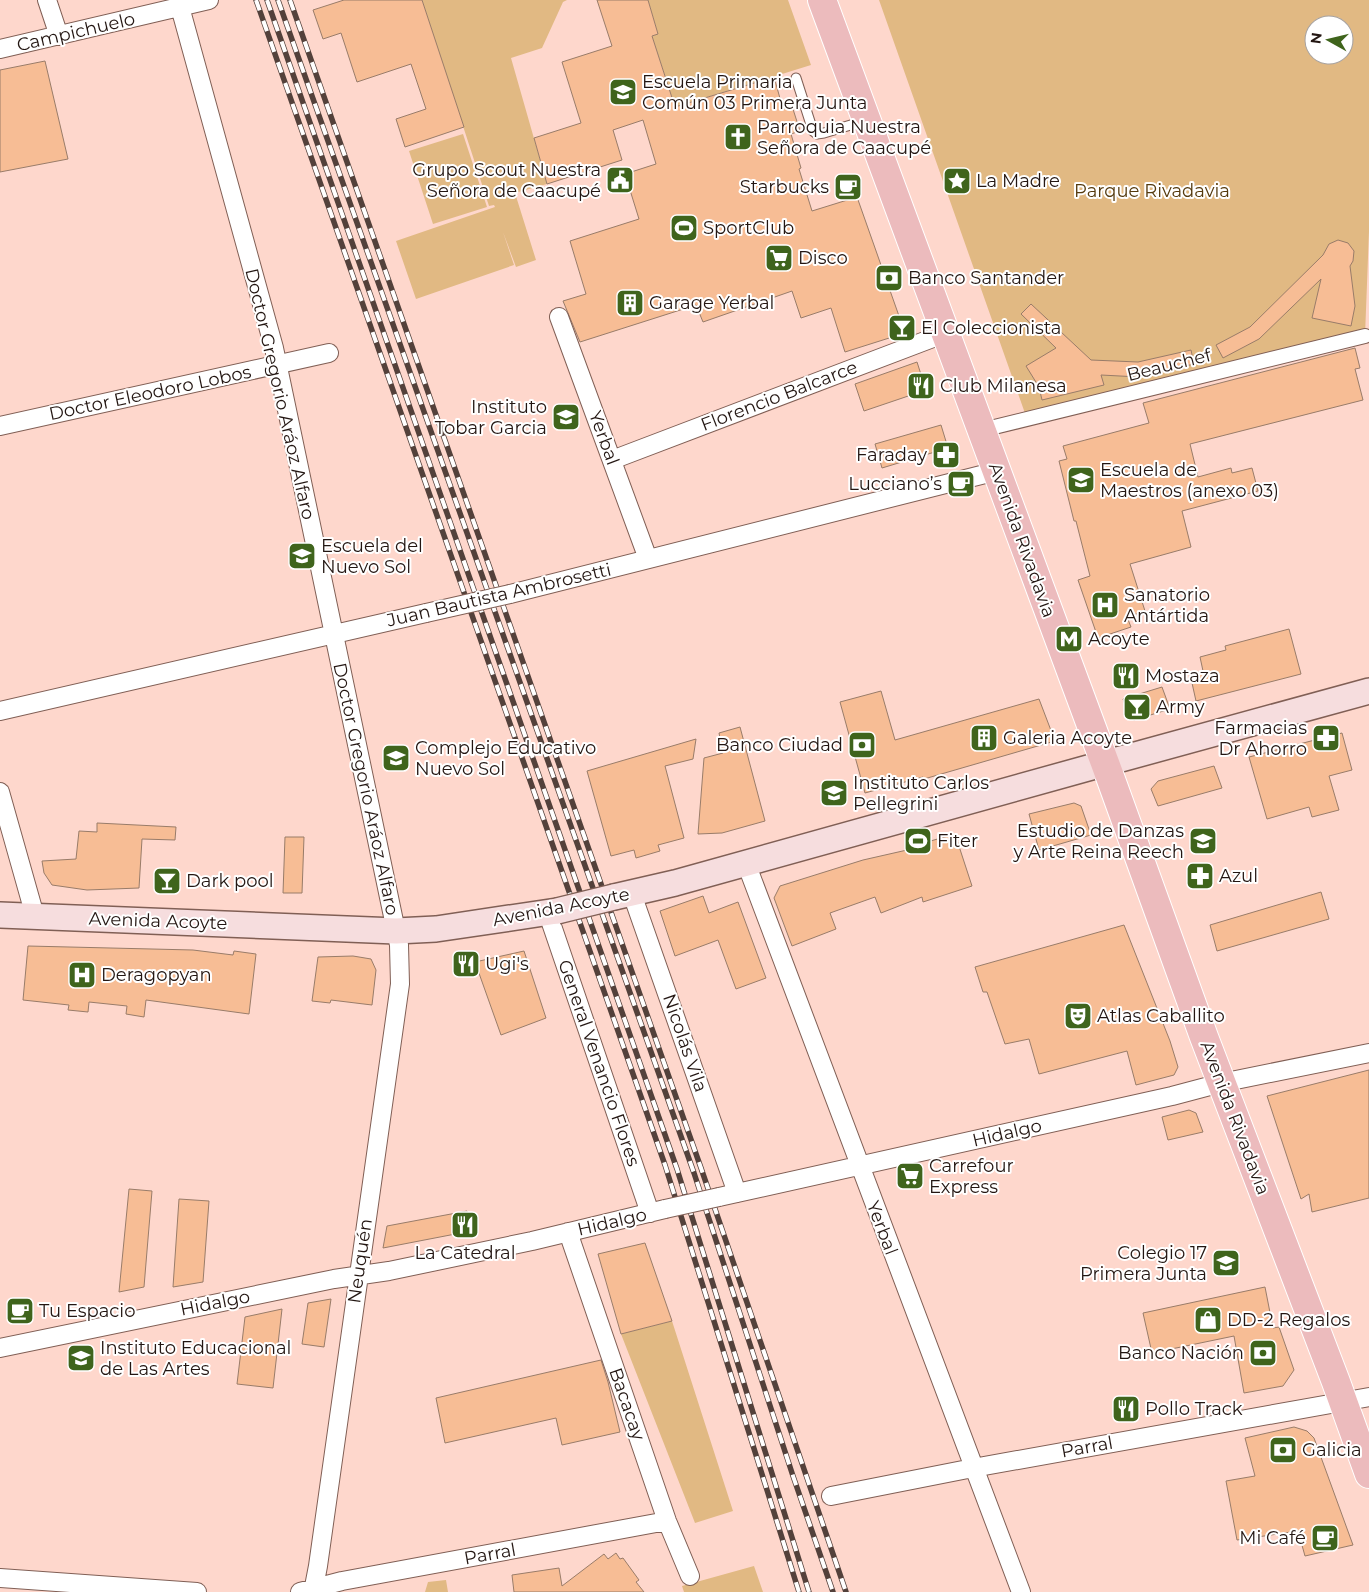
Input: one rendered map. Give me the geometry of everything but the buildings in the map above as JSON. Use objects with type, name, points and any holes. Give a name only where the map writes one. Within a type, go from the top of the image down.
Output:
[{"type":"main road","name":"Avenida Rivadavia","points":[[822,0],[1105,763],[1221,1083],[1369,1474]]},
{"type":"main road","name":"Avenida Acoyte","points":[[0,915],[396,930],[436,929],[553,912],[746,863],[1369,691]]},
{"type":"street","points":[[47,0],[59,36]]},
{"type":"street","name":"Campichuelo","points":[[0,49],[209,0]]},
{"type":"street","name":"Doctor Gregorio Aráoz Alfaro","points":[[180,7],[274,348],[396,930]]},
{"type":"street","name":"Yerbal","points":[[559,317],[648,559]]},
{"type":"street","name":"Florencio Balcarce","points":[[612,460],[946,333]]},
{"type":"street","name":"Beauchef","points":[[982,430],[1365,336]]},
{"type":"street","name":"Doctor Eleodoro Lobos","points":[[0,426],[329,353]]},
{"type":"street","name":"Juan Bautista Ambrosetti","points":[[0,711],[510,594],[997,471]]},
{"type":"street","points":[[0,792],[35,916]]},
{"type":"street","name":"Yerbal","points":[[746,863],[1021,1592]]},
{"type":"street","name":"Nicolás Vila","points":[[623,895],[737,1193]]},
{"type":"street","name":"General Venancio Flores","points":[[553,912],[658,1211]]},
{"type":"street","name":"Neuquén","points":[[309,1591],[318,1566],[400,984],[400,945],[396,930]]},
{"type":"street","name":"Hidalgo","points":[[0,1348],[358,1275],[388,1271],[1172,1096],[1221,1083],[1369,1053]]},
{"type":"street","name":"Bacacay","points":[[568,1232],[667,1521],[690,1576]]},
{"type":"street","name":"Parral","points":[[831,1496],[973,1468],[1369,1397]]},
{"type":"street","name":"Parral","points":[[309,1591],[667,1521]]},
{"type":"street","points":[[0,1578],[197,1592]]},
{"type":"lane","points":[[796,78],[813,131],[817,134],[867,120]]},
{"type":"green space","points":[[422,0],[567,0],[563,2],[542,48],[511,58],[547,184],[515,193],[536,260],[516,267],[503,232],[514,265],[416,299],[396,241],[495,207],[494,205],[489,206]]},
{"type":"green space","points":[[648,0],[788,0],[811,65],[675,107],[652,36],[658,34]]},
{"type":"green space","name":"Parque Rivadavia","points":[[879,0],[1369,0],[1369,231],[1365,336],[1027,419]]},
{"type":"green space","points":[[463,134],[487,207],[433,224],[409,151]]},
{"type":"green space","points":[[672,1321],[733,1511],[695,1523],[621,1334]]},
{"type":"green space","points":[[754,1566],[763,1592],[684,1592],[682,1586]]},
{"type":"green space","points":[[446,1580],[448,1592],[425,1592],[428,1582]]},
{"type":"railway","points":[[256,0],[665,1165],[799,1592]]},
{"type":"railway","points":[[267,0],[677,1169],[809,1592]]},
{"type":"railway","points":[[278,0],[694,1173],[833,1592]]},
{"type":"railway","points":[[290,0],[701,1168],[846,1592]]},
{"type":"place","name":"Escuela Primaria Común 03 Primera Junta","points":[[623,92]]},
{"type":"place","name":"Parroquia Nuestra Señora de Caacupé","points":[[738,137]]},
{"type":"place","name":"Grupo Scout Nuestra Señora de Caacupé","points":[[620,180]]},
{"type":"place","name":"La Madre","points":[[957,181]]},
{"type":"place","name":"Starbucks","points":[[848,187]]},
{"type":"place","name":"SportClub","points":[[684,228]]},
{"type":"place","name":"Disco","points":[[779,258]]},
{"type":"place","name":"Banco Santander","points":[[889,278]]},
{"type":"place","name":"Garage Yerbal","points":[[630,303]]},
{"type":"place","name":"El Coleccionista","points":[[902,328]]},
{"type":"place","name":"Club Milanesa","points":[[921,386]]},
{"type":"place","name":"Instituto Tobar Garcia","points":[[566,417]]},
{"type":"place","name":"Faraday","points":[[946,455]]},
{"type":"place","name":"Escuela de Maestros (anexo 03)","points":[[1081,480]]},
{"type":"place","name":"Lucciano’s","points":[[961,484]]},
{"type":"place","name":"Escuela del Nuevo Sol","points":[[302,556]]},
{"type":"place","name":"Sanatorio Antártida","points":[[1105,605]]},
{"type":"place","name":"Acoyte","points":[[1069,639]]},
{"type":"place","name":"Mostaza","points":[[1126,676]]},
{"type":"place","name":"Army","points":[[1137,707]]},
{"type":"place","name":"Galeria Acoyte","points":[[984,738]]},
{"type":"place","name":"Farmacias Dr Ahorro","points":[[1326,738]]},
{"type":"place","name":"Banco Ciudad","points":[[862,745]]},
{"type":"place","name":"Complejo Educativo Nuevo Sol","points":[[396,758]]},
{"type":"place","name":"Instituto Carlos Pellegrini","points":[[834,793]]},
{"type":"place","name":"Fiter","points":[[918,841]]},
{"type":"place","name":"Estudio de Danzas y Arte Reina Reech","points":[[1203,841]]},
{"type":"place","name":"Azul","points":[[1200,876]]},
{"type":"place","name":"Dark pool","points":[[167,881]]},
{"type":"place","name":"Ugi's","points":[[466,964]]},
{"type":"place","name":"Deragopyan","points":[[82,975]]},
{"type":"place","name":"Atlas Caballito","points":[[1078,1016]]},
{"type":"place","name":"Carrefour Express","points":[[910,1176]]},
{"type":"place","name":"La Catedral","points":[[465,1225]]},
{"type":"place","name":"Colegio 17 Primera Junta","points":[[1226,1263]]},
{"type":"place","name":"Tu Espacio","points":[[20,1311]]},
{"type":"place","name":"DD-2 Regalos","points":[[1208,1320]]},
{"type":"place","name":"Banco Nación","points":[[1263,1353]]},
{"type":"place","name":"Instituto Educacional de Las Artes","points":[[81,1358]]},
{"type":"place","name":"Pollo Track","points":[[1126,1409]]},
{"type":"place","name":"Galicia","points":[[1283,1450]]},
{"type":"place","name":"Mi Café","points":[[1325,1538]]}]
